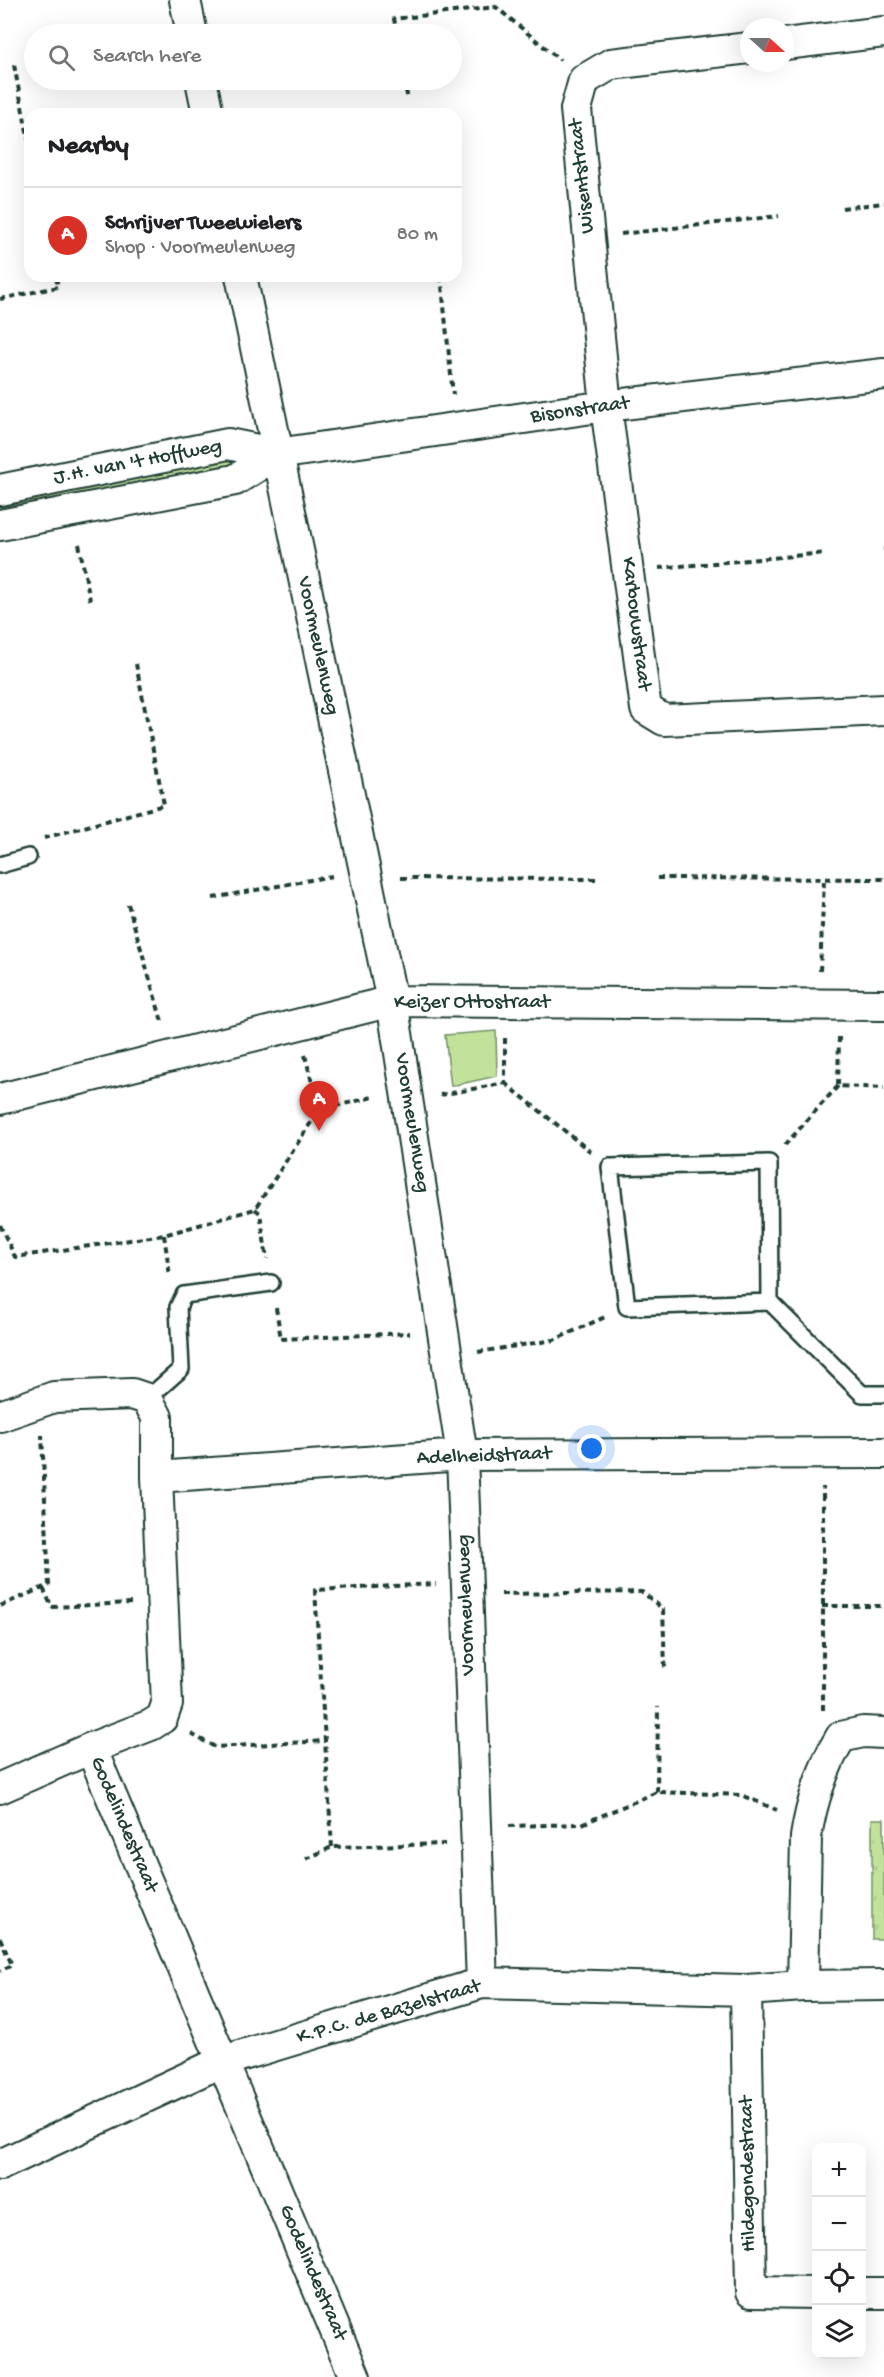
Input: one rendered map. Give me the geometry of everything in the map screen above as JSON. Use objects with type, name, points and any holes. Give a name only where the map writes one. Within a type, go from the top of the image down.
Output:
[{"type":"street","points":[[185,0],[190,24]]},
{"type":"street","points":[[794,43],[884,32]]},
{"type":"street","points":[[584,80],[611,64],[740,49]]},
{"type":"street","name":"Wisentstraat","points":[[584,80],[576,109],[606,406]]},
{"type":"street","points":[[203,90],[207,108]]},
{"type":"street","name":"Voormeulenweg","points":[[242,282],[392,1001],[462,1455],[482,1983]]},
{"type":"street","name":"Bisonstraat","points":[[277,454],[606,406],[884,374]]},
{"type":"street","name":"Karbouwstraat","points":[[606,406],[646,709],[664,720],[884,710]]},
{"type":"street","name":"J.H. van 't Hoffweg","points":[[0,490],[228,444],[277,454]]},
{"type":"street","name":"J.H. van 't Hoffweg","points":[[0,525],[235,480],[277,454]]},
{"type":"street","name":"Keizer Ottostraat","points":[[1,1095],[172,1056],[392,1001],[884,1005]]},
{"type":"street","points":[[0,1416],[54,1397],[132,1394],[147,1399],[157,1417],[157,1477],[167,1704],[162,1718]]},
{"type":"street","name":"Adelheidstraat","points":[[157,1477],[462,1455],[884,1453]]},
{"type":"street","name":"Godelindestraat","points":[[162,1718],[151,1725],[91,1748],[355,2377]]},
{"type":"street","points":[[803,1986],[808,1822],[830,1755],[841,1737],[863,1732],[884,1733]]},
{"type":"street","points":[[0,1788],[91,1748]]},
{"type":"street","name":"K.P.C. de Bazelstraat","points":[[0,2165],[223,2061],[482,1983],[746,1990],[803,1986],[884,1985]]},
{"type":"street","name":"Hildegondestraat","points":[[746,1990],[751,2292],[812,2293]]},
{"type":"street","points":[[866,2293],[884,2293]]},
{"type":"lane","points":[[0,865],[28,857]]},
{"type":"lane","points":[[770,1302],[627,1307],[610,1167],[769,1163],[770,1302],[862,1394],[884,1394]]},
{"type":"lane","points":[[147,1399],[181,1369],[178,1307],[184,1295],[271,1283]]},
{"type":"path","points":[[395,24],[394,19],[496,7],[584,80]]},
{"type":"path","points":[[14,65],[24,116]]},
{"type":"path","points":[[406,90],[408,100]]},
{"type":"path","points":[[842,208],[884,203]]},
{"type":"path","points":[[589,238],[778,216]]},
{"type":"path","points":[[0,299],[58,287],[57,282]]},
{"type":"path","points":[[442,282],[457,428]]},
{"type":"path","points":[[73,511],[90,600]]},
{"type":"path","points":[[628,570],[826,553]]},
{"type":"path","points":[[33,841],[164,805],[136,664]]},
{"type":"path","points":[[213,898],[366,874],[597,879]]},
{"type":"path","points":[[657,878],[884,879]]},
{"type":"path","points":[[769,1163],[838,1086],[830,1005],[824,880]]},
{"type":"path","points":[[128,904],[172,1056]]},
{"type":"path","points":[[504,1002],[505,1083]]},
{"type":"path","points":[[297,1025],[320,1110]]},
{"type":"path","points":[[0,1225],[15,1257],[164,1235],[255,1209],[320,1110],[406,1095],[505,1083],[610,1167]]},
{"type":"path","points":[[838,1086],[884,1088]]},
{"type":"path","points":[[255,1209],[260,1213],[281,1340],[445,1344],[554,1340],[627,1307]]},
{"type":"path","points":[[164,1235],[170,1279],[184,1295]]},
{"type":"path","points":[[0,1606],[49,1584],[40,1401]]},
{"type":"path","points":[[823,1453],[822,1708],[841,1737]]},
{"type":"path","points":[[43,1588],[52,1607],[162,1601]]},
{"type":"path","points":[[332,1847],[315,1590],[467,1588],[642,1592],[663,1610],[665,1668]]},
{"type":"path","points":[[822,1606],[884,1606]]},
{"type":"path","points":[[657,1792],[658,1707]]},
{"type":"path","points":[[162,1718],[215,1747],[325,1740]]},
{"type":"path","points":[[306,1859],[332,1847],[582,1824],[657,1792],[741,1796],[808,1822]]},
{"type":"path","points":[[0,1938],[12,1965],[0,1971]]},
{"type":"green space","points":[[229,453],[238,460],[237,465],[0,515],[0,498]]},
{"type":"green space","points":[[496,1031],[497,1076],[451,1086],[445,1035]]},
{"type":"green space","points":[[872,1819],[884,1819],[884,1939],[872,1939]]},
{"type":"place","name":"Schrijver Tweewielers","points":[[319,1131]]}]
